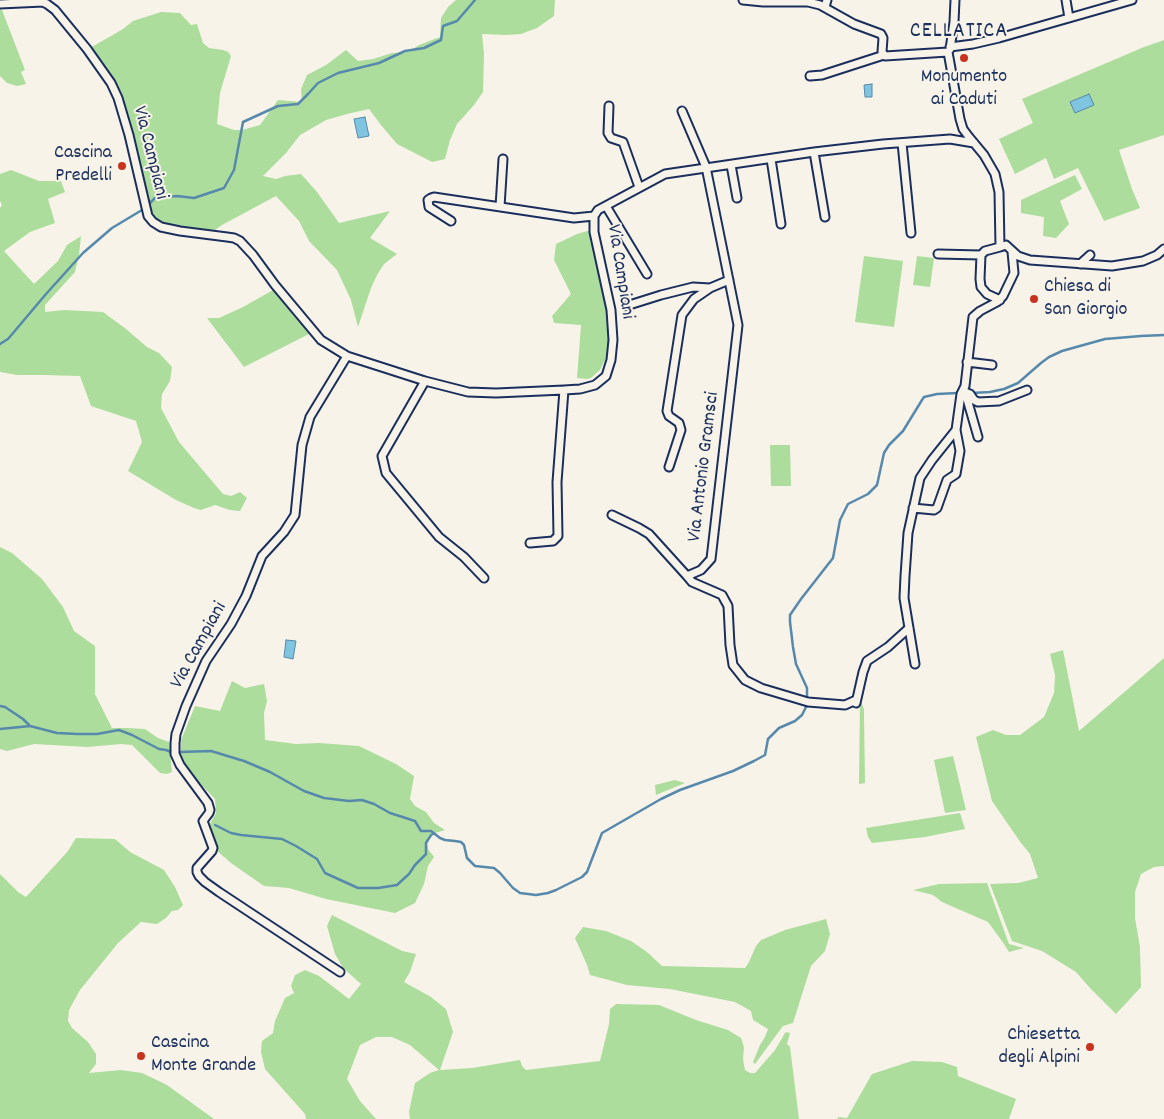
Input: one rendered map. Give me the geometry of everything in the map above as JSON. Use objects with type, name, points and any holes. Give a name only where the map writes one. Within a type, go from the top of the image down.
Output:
[{"type":"street","points":[[742,0],[826,4],[854,24],[881,34],[883,38],[882,52],[884,55]]},
{"type":"street","points":[[954,0],[954,22],[947,51],[960,119],[964,129],[984,155],[994,174],[999,192],[1003,246]]},
{"type":"street","points":[[1066,0],[1069,18]]},
{"type":"street","points":[[809,78],[884,55],[947,51],[1132,0]]},
{"type":"street","name":"Via Campiani","points":[[0,4],[42,2],[47,4],[55,10],[86,48],[111,83],[118,98],[129,135],[148,216],[153,222],[160,227],[180,232],[234,238],[240,241],[321,340],[346,356],[424,381],[468,392],[496,393],[580,389],[595,384],[606,376],[611,360],[612,340],[611,310],[594,232],[594,216]]},
{"type":"street","points":[[609,106],[608,133],[611,138],[623,142],[638,187]]},
{"type":"street","name":"Via Antonio Gramsci","points":[[612,515],[649,534],[687,576],[701,570],[711,559],[738,325],[706,167],[682,112]]},
{"type":"street","points":[[950,139],[964,129]]},
{"type":"street","points":[[451,221],[429,207],[428,200],[431,198],[574,218],[594,216],[598,210],[665,174],[883,144],[950,139],[974,143]]},
{"type":"street","points":[[902,143],[911,233]]},
{"type":"street","points":[[814,152],[825,216]]},
{"type":"street","points":[[500,207],[503,159]]},
{"type":"street","points":[[772,159],[781,224]]},
{"type":"street","points":[[731,165],[737,198]]},
{"type":"street","points":[[606,206],[647,274]]},
{"type":"street","points":[[1003,246],[1018,256],[1030,260],[1112,266],[1143,261],[1157,255],[1164,249]]},
{"type":"street","points":[[938,254],[983,253],[1003,246]]},
{"type":"street","points":[[978,437],[965,391],[973,317],[1000,300],[1006,290],[1014,273],[1012,252]]},
{"type":"street","points":[[983,253],[980,279],[981,288],[987,294],[1000,300]]},
{"type":"street","points":[[1080,264],[1090,255]]},
{"type":"street","name":"Via Antonio Gramsci","points":[[670,467],[681,430],[679,423],[669,416],[667,411],[682,315],[694,299],[710,288],[729,280]]},
{"type":"street","name":"Via Antonio Gramsci","points":[[626,306],[693,286],[710,288]]},
{"type":"street","name":"Via Campiani","points":[[340,972],[219,892],[205,882],[196,872],[213,848],[203,821],[210,810],[208,803],[180,764],[176,754],[175,743],[176,734],[186,706],[206,661],[231,624],[246,596],[262,556],[284,532],[295,515],[302,445],[310,417],[346,356]]},
{"type":"street","points":[[967,362],[992,365]]},
{"type":"street","points":[[424,381],[382,456],[386,473],[439,537],[484,578]]},
{"type":"street","points":[[530,543],[553,541],[558,536],[557,482],[564,390]]},
{"type":"street","points":[[965,391],[976,401],[999,401],[1027,390]]},
{"type":"street","points":[[913,508],[934,510],[937,508],[947,480],[956,474],[960,451],[956,430],[962,394],[965,391]]},
{"type":"street","points":[[916,664],[904,598],[908,533],[920,478],[956,430]]},
{"type":"street","points":[[687,576],[692,582],[722,595],[728,606],[733,665],[744,680],[761,688],[808,702],[845,705],[856,702],[868,661],[888,647],[909,628]]},
{"type":"green space","points":[[456,0],[555,0],[554,16],[537,28],[521,34],[482,34],[484,54],[483,92],[457,124],[445,159],[432,162],[397,144],[369,109],[326,120],[300,135],[286,153],[263,176],[276,179],[301,174],[317,192],[339,223],[390,211],[370,238],[397,254],[384,264],[377,275],[358,327],[351,300],[337,270],[309,241],[299,221],[276,196],[215,230],[171,225],[157,220],[149,205],[134,139],[121,98],[90,48],[133,21],[161,12],[180,13],[191,25],[197,24],[203,43],[209,48],[228,52],[231,56],[220,93],[217,124],[234,130],[242,130],[260,125],[278,100],[302,102],[301,89],[307,75],[326,65],[346,50],[358,61],[373,59],[392,53],[408,52],[419,45],[440,37],[441,18],[448,7]]},
{"type":"green space","points":[[0,9],[25,70],[21,72],[26,84],[17,86],[7,83],[0,76]]},
{"type":"green space","points":[[1164,40],[1164,135],[1119,150],[1140,208],[1104,221],[1078,168],[1054,179],[1046,158],[1015,174],[999,139],[1033,123],[1022,99]]},
{"type":"green space","points":[[11,170],[39,181],[61,181],[65,192],[48,199],[55,223],[30,232],[4,251],[34,284],[58,261],[67,245],[81,236],[75,272],[45,305],[45,312],[64,310],[103,312],[147,347],[159,353],[172,367],[170,381],[162,394],[161,408],[179,442],[223,494],[231,496],[240,492],[247,498],[240,511],[215,505],[201,510],[194,508],[176,500],[128,471],[142,442],[136,421],[91,406],[80,376],[17,375],[0,372],[0,208],[2,205],[0,201],[0,174]]},
{"type":"green space","points":[[1075,175],[1082,189],[1060,201],[1069,224],[1056,238],[1043,236],[1044,217],[1021,213],[1021,200]]},
{"type":"green space","points":[[591,230],[608,306],[611,332],[608,354],[600,370],[587,379],[577,378],[581,325],[554,323],[552,316],[571,294],[554,260],[556,244]]},
{"type":"green space","points":[[864,256],[903,261],[894,327],[855,322]]},
{"type":"green space","points":[[917,256],[934,258],[930,287],[913,285]]},
{"type":"green space","points":[[273,290],[309,334],[244,367],[207,318],[219,318]]},
{"type":"green space","points":[[770,445],[790,445],[791,486],[771,486]]},
{"type":"green space","points":[[0,547],[12,553],[42,579],[63,607],[74,631],[95,646],[95,694],[112,728],[145,729],[158,738],[169,742],[172,772],[167,774],[160,773],[132,745],[87,747],[34,744],[7,751],[0,749]]},
{"type":"green space","points":[[1063,650],[1079,731],[1164,658],[1164,866],[1154,867],[1141,874],[1135,892],[1135,918],[1140,947],[1141,987],[1116,1014],[1076,972],[1042,951],[1012,941],[990,884],[1018,883],[1038,878],[1030,854],[992,801],[976,737],[993,730],[1006,735],[1020,735],[1044,717],[1054,693],[1055,675],[1050,654]]},
{"type":"green space","points":[[232,681],[245,688],[264,684],[267,701],[264,713],[265,740],[296,744],[319,743],[359,746],[396,764],[414,776],[410,799],[415,806],[426,812],[434,823],[445,830],[429,835],[428,849],[434,857],[428,866],[424,884],[415,903],[395,913],[326,899],[289,888],[264,886],[216,850],[207,829],[216,813],[215,799],[188,771],[181,758],[181,740],[195,706],[220,711]]},
{"type":"green space","points":[[860,700],[864,709],[865,783],[859,784]]},
{"type":"green space","points":[[953,756],[966,810],[945,813],[934,760]]},
{"type":"green space","points":[[675,780],[685,783],[656,795],[655,785]]},
{"type":"green space","points":[[960,813],[965,829],[925,837],[872,843],[866,828]]},
{"type":"green space","points":[[76,838],[115,839],[130,852],[164,870],[175,887],[183,905],[178,910],[172,911],[157,924],[141,922],[118,943],[80,990],[69,1010],[68,1021],[72,1028],[88,1042],[96,1054],[96,1064],[89,1073],[121,1070],[142,1073],[167,1085],[214,1119],[0,1119],[0,874],[18,892],[26,897],[68,851]]},
{"type":"green space","points":[[987,883],[1009,944],[1024,948],[1009,952],[988,922],[942,902],[933,895],[913,890],[939,884]]},
{"type":"green space","points":[[332,915],[402,951],[416,954],[410,972],[404,982],[431,997],[446,1009],[453,1032],[440,1070],[472,1068],[520,1060],[526,1070],[600,1061],[609,1024],[610,1009],[616,1004],[659,1005],[728,1030],[741,1038],[744,1047],[743,1059],[745,1070],[750,1073],[755,1073],[775,1050],[786,1032],[790,1033],[787,1044],[790,1047],[799,1119],[410,1119],[409,1112],[415,1083],[430,1073],[439,1070],[410,1045],[392,1037],[376,1037],[360,1045],[347,1079],[360,1101],[376,1119],[306,1119],[305,1114],[265,1069],[261,1052],[262,1041],[273,1033],[275,1021],[285,998],[294,993],[291,986],[295,975],[305,970],[319,976],[349,999],[361,984],[343,968],[335,954],[327,926]]},
{"type":"green space","points":[[826,919],[830,934],[825,951],[811,966],[793,1023],[783,1026],[755,1064],[753,1062],[768,1029],[753,1020],[751,1011],[735,1002],[670,989],[627,985],[590,975],[575,938],[583,927],[606,931],[631,941],[662,966],[745,968],[761,940],[785,930]]},
{"type":"green space","points":[[912,1061],[942,1062],[957,1067],[958,1076],[1016,1099],[1009,1119],[837,1119],[839,1117],[847,1118],[872,1074]]},
{"type":"water","points":[[872,84],[872,97],[865,97],[864,85]]},
{"type":"water","points":[[1089,94],[1094,105],[1075,113],[1070,102]]},
{"type":"water","points":[[365,117],[369,136],[358,138],[354,119]]},
{"type":"water","points":[[286,640],[296,641],[293,659],[284,657]]},
{"type":"waterway","points":[[150,203],[155,198],[177,196],[194,198],[224,188],[234,170],[243,122],[278,106],[298,104],[318,83],[338,73],[379,63],[405,51],[424,48],[441,40],[443,26],[457,21],[475,0]]},
{"type":"waterway","points":[[0,344],[8,339],[83,253],[112,228],[142,210]]},
{"type":"waterway","points":[[972,393],[1004,389],[1018,383],[1049,357],[1062,351],[1105,339],[1164,335]]},
{"type":"waterway","points":[[807,697],[807,688],[796,664],[790,615],[833,558],[840,520],[848,504],[868,494],[877,485],[884,453],[903,431],[924,397],[958,393]]},
{"type":"waterway","points":[[0,706],[5,707],[30,726],[57,733],[78,734],[97,734],[119,730],[159,749],[171,752]]},
{"type":"waterway","points":[[179,752],[211,751],[244,761],[270,772],[304,791],[324,798],[349,801],[362,800],[374,804],[390,813],[415,821],[421,831],[431,831],[445,840],[461,842],[464,845],[467,858],[475,866],[494,868],[520,893],[536,895],[556,890],[582,877],[587,872],[602,833],[661,799],[680,790],[733,771],[765,755],[768,739],[779,728],[795,721],[802,715],[806,707]]},
{"type":"waterway","points":[[0,729],[30,726]]},
{"type":"waterway","points":[[215,825],[231,833],[282,839],[317,859],[325,873],[358,888],[378,888],[397,885],[426,854],[426,843],[433,834]]},
{"type":"place","name":"Monumento ai Caduti","points":[[964,58]]},
{"type":"place","name":"Cascina Predelli","points":[[122,166]]},
{"type":"place","name":"Chiesa di San Giorgio","points":[[1034,299]]},
{"type":"place","name":"Chiesetta degli Alpini","points":[[1090,1047]]},
{"type":"place","name":"Cascina Monte Grande","points":[[141,1056]]},
{"type":"district","name":"CELLATICA","points":[[959,33]]}]
